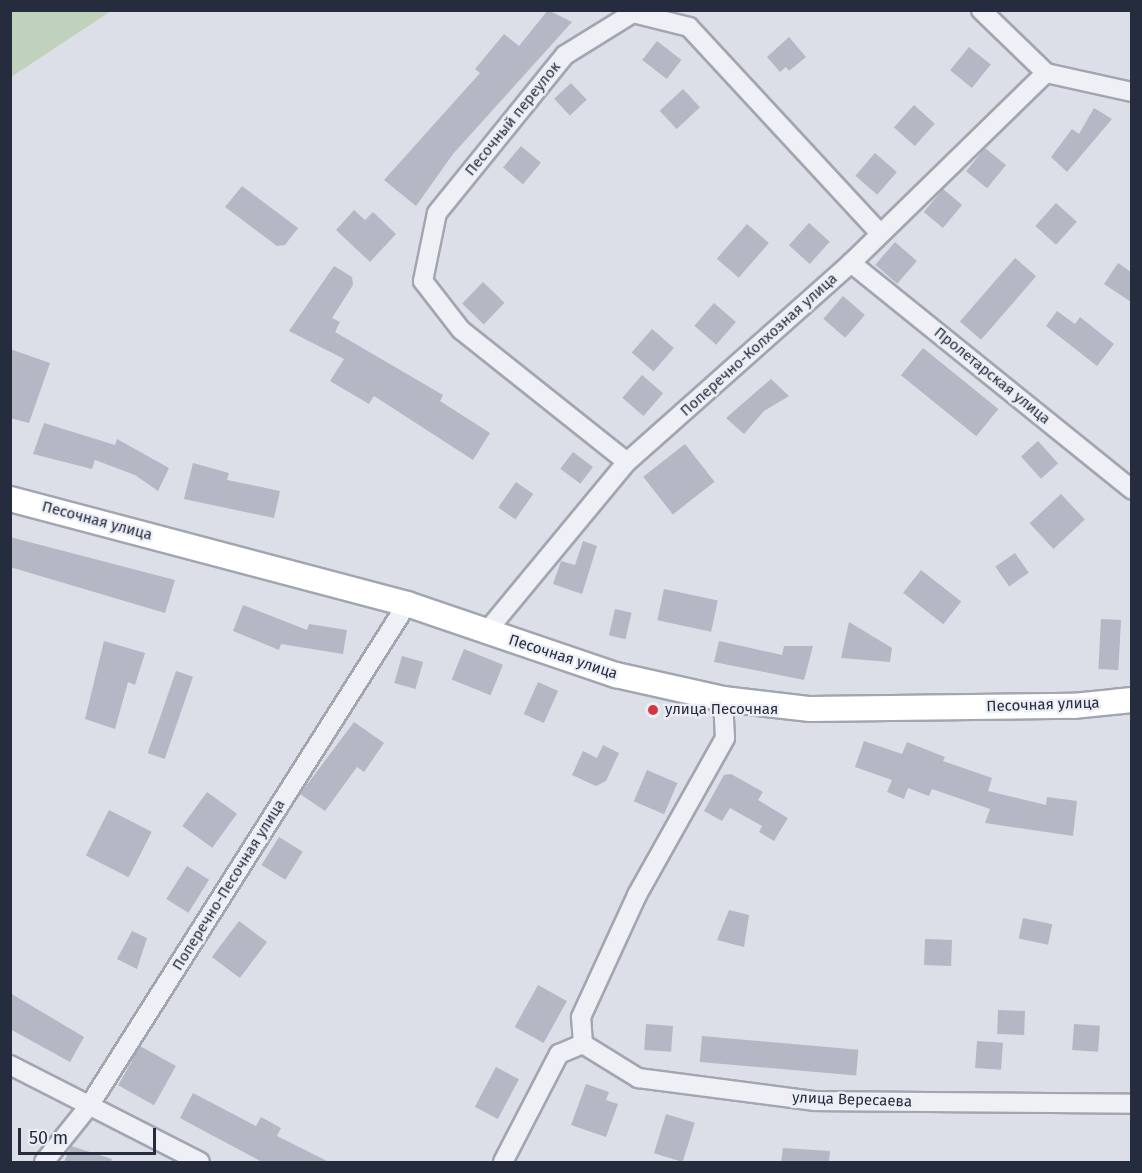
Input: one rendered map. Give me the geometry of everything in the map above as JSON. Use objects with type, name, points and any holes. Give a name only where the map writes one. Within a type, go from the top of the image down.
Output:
[{"type":"main road","name":"Песочная улица","points":[[10,499],[407,604],[616,675],[723,699],[810,709],[1073,706],[1131,700]]},
{"type":"street","points":[[981,10],[1046,73],[1131,92]]},
{"type":"street","name":"Песочный переулок","points":[[627,462],[461,330],[423,280],[437,213],[565,55],[633,13],[689,27],[878,231]]},
{"type":"street","name":"Поперечно-Колхозная улица","points":[[487,632],[627,462],[851,263],[878,231],[1046,73]]},
{"type":"street","name":"Пролетарская улица","points":[[851,263],[1131,490]]},
{"type":"street","name":"Поперечно-Песочная улица","points":[[44,1162],[89,1106],[407,604]]},
{"type":"street","points":[[503,1162],[559,1054],[583,1044],[581,1017],[637,895],[725,738],[723,699]]},
{"type":"street","name":"улица Вересаева","points":[[583,1044],[638,1078],[816,1101],[1131,1104]]},
{"type":"street","points":[[10,1065],[201,1162]]},
{"type":"green space","points":[[11,10],[111,10],[111,11],[11,77]]},
{"type":"building","points":[[548,10],[572,22],[453,154],[416,206],[384,180],[480,73],[475,69],[504,34],[519,46]]},
{"type":"building","points":[[789,37],[806,57],[789,71],[786,67],[780,72],[767,57]]},
{"type":"building","points":[[657,41],[681,60],[667,79],[642,60]]},
{"type":"building","points":[[969,47],[991,65],[972,88],[950,70]]},
{"type":"building","points":[[571,83],[587,100],[570,116],[554,99]]},
{"type":"building","points":[[683,89],[700,107],[677,129],[660,111]]},
{"type":"building","points":[[914,105],[935,124],[915,146],[894,127]]},
{"type":"building","points":[[1094,108],[1112,119],[1067,172],[1051,157],[1072,129],[1079,134]]},
{"type":"building","points":[[521,146],[541,163],[523,184],[503,167]]},
{"type":"building","points":[[985,148],[1006,165],[987,188],[966,171]]},
{"type":"building","points":[[875,153],[897,172],[877,195],[855,176]]},
{"type":"building","points":[[242,186],[298,228],[285,245],[277,246],[225,207]]},
{"type":"building","points":[[943,189],[962,205],[943,228],[924,212]]},
{"type":"building","points":[[1056,203],[1077,222],[1056,245],[1035,226]]},
{"type":"building","points":[[354,210],[365,220],[373,212],[396,234],[370,262],[336,230]]},
{"type":"building","points":[[809,223],[830,242],[810,264],[789,245]]},
{"type":"building","points":[[747,224],[769,243],[739,278],[717,259]]},
{"type":"building","points":[[895,242],[917,261],[897,284],[875,265]]},
{"type":"building","points":[[1015,258],[1036,276],[981,340],[960,321]]},
{"type":"building","points":[[1118,263],[1131,272],[1131,302],[1104,284]]},
{"type":"building","points":[[334,266],[352,277],[353,285],[332,318],[340,322],[335,332],[443,395],[440,401],[490,433],[473,460],[374,396],[369,404],[330,381],[344,359],[289,331]]},
{"type":"building","points":[[483,282],[505,303],[484,324],[462,304]]},
{"type":"building","points":[[843,296],[865,315],[845,338],[823,319]]},
{"type":"building","points":[[714,303],[736,322],[716,345],[694,326]]},
{"type":"building","points":[[1057,311],[1075,324],[1080,317],[1114,344],[1097,366],[1046,326]]},
{"type":"building","points":[[652,329],[674,348],[654,371],[632,352]]},
{"type":"building","points":[[923,348],[998,409],[976,436],[901,375]]},
{"type":"building","points":[[10,349],[50,363],[29,423],[10,418]]},
{"type":"building","points":[[642,375],[663,393],[643,416],[622,398]]},
{"type":"building","points":[[771,379],[789,396],[764,411],[744,434],[726,418]]},
{"type":"building","points":[[44,423],[115,445],[117,439],[169,468],[158,491],[135,475],[95,460],[92,469],[33,454]]},
{"type":"building","points":[[1038,441],[1058,463],[1041,479],[1021,456]]},
{"type":"building","points":[[685,444],[715,482],[673,514],[643,477]]},
{"type":"building","points":[[573,452],[593,467],[580,484],[560,469]]},
{"type":"building","points":[[193,463],[229,473],[227,480],[280,491],[274,518],[184,499]]},
{"type":"building","points":[[516,482],[533,494],[515,519],[498,507]]},
{"type":"building","points":[[1061,494],[1085,520],[1053,549],[1030,523]]},
{"type":"building","points":[[10,537],[175,580],[165,613],[10,567]]},
{"type":"building","points":[[583,541],[597,546],[582,594],[553,584],[561,561],[575,565]]},
{"type":"building","points":[[1015,553],[1029,573],[1009,586],[995,567]]},
{"type":"building","points":[[921,570],[961,601],[943,624],[903,593]]},
{"type":"building","points":[[664,589],[718,600],[711,632],[657,620]]},
{"type":"building","points":[[243,605],[307,630],[309,624],[347,630],[343,654],[281,644],[279,650],[233,631]]},
{"type":"building","points":[[615,609],[632,613],[625,639],[609,635]]},
{"type":"building","points":[[1101,619],[1121,620],[1118,670],[1098,669]]},
{"type":"building","points":[[849,622],[892,648],[890,662],[841,658]]},
{"type":"building","points":[[104,641],[145,653],[135,685],[128,682],[115,729],[85,719]]},
{"type":"building","points":[[719,641],[782,655],[784,646],[813,646],[804,680],[714,662]]},
{"type":"building","points":[[464,649],[503,665],[491,695],[452,680]]},
{"type":"building","points":[[402,656],[423,662],[415,689],[394,683]]},
{"type":"building","points":[[176,671],[193,677],[165,759],[148,753]]},
{"type":"building","points":[[538,682],[558,691],[544,723],[524,714]]},
{"type":"building","points":[[354,722],[384,743],[364,772],[357,767],[325,811],[300,794]]},
{"type":"building","points":[[864,741],[902,754],[907,742],[945,757],[943,761],[992,778],[988,791],[1046,805],[1047,797],[1077,801],[1073,836],[985,823],[990,809],[932,789],[929,796],[908,788],[904,799],[887,792],[892,780],[855,767]]},
{"type":"building","points":[[603,745],[619,753],[606,781],[596,786],[572,775],[583,751],[597,758]]},
{"type":"building","points":[[647,770],[677,783],[664,814],[634,801]]},
{"type":"building","points":[[731,774],[763,792],[758,800],[788,818],[774,841],[759,832],[762,826],[730,808],[722,821],[704,811],[724,775]]},
{"type":"building","points":[[207,792],[237,814],[212,848],[182,826]]},
{"type":"building","points":[[109,810],[152,832],[129,877],[86,855]]},
{"type":"building","points":[[279,837],[303,852],[285,880],[262,865]]},
{"type":"building","points":[[187,866],[209,880],[188,913],[166,899]]},
{"type":"building","points":[[729,910],[749,915],[744,947],[717,940]]},
{"type":"building","points":[[1023,918],[1052,924],[1048,945],[1019,939]]},
{"type":"building","points":[[239,921],[267,942],[240,978],[212,957]]},
{"type":"building","points":[[132,931],[147,938],[137,969],[117,959]]},
{"type":"building","points":[[925,939],[952,940],[951,966],[924,965]]},
{"type":"building","points":[[538,985],[567,1001],[544,1043],[515,1027]]},
{"type":"building","points":[[10,993],[84,1037],[70,1062],[10,1029]]},
{"type":"building","points":[[998,1010],[1025,1011],[1024,1035],[997,1034]]},
{"type":"building","points":[[646,1024],[673,1026],[671,1052],[644,1050]]},
{"type":"building","points":[[1074,1024],[1100,1026],[1098,1052],[1072,1050]]},
{"type":"building","points":[[702,1036],[858,1050],[856,1076],[700,1062]]},
{"type":"building","points":[[977,1041],[1003,1043],[1001,1070],[975,1068]]},
{"type":"building","points":[[140,1046],[176,1066],[154,1105],[118,1085]]},
{"type":"building","points":[[496,1067],[519,1079],[498,1119],[475,1107]]},
{"type":"building","points":[[586,1084],[609,1092],[606,1100],[618,1104],[606,1137],[571,1125]]},
{"type":"building","points":[[193,1093],[256,1126],[261,1117],[281,1128],[277,1136],[329,1162],[262,1162],[180,1118]]},
{"type":"building","points":[[666,1114],[695,1123],[683,1162],[654,1153]]},
{"type":"building","points":[[71,1146],[112,1159],[111,1162],[64,1162]]},
{"type":"building","points":[[783,1148],[830,1151],[829,1162],[781,1162]]},
{"type":"place","name":"улица Песочная","points":[[653,710]]}]
